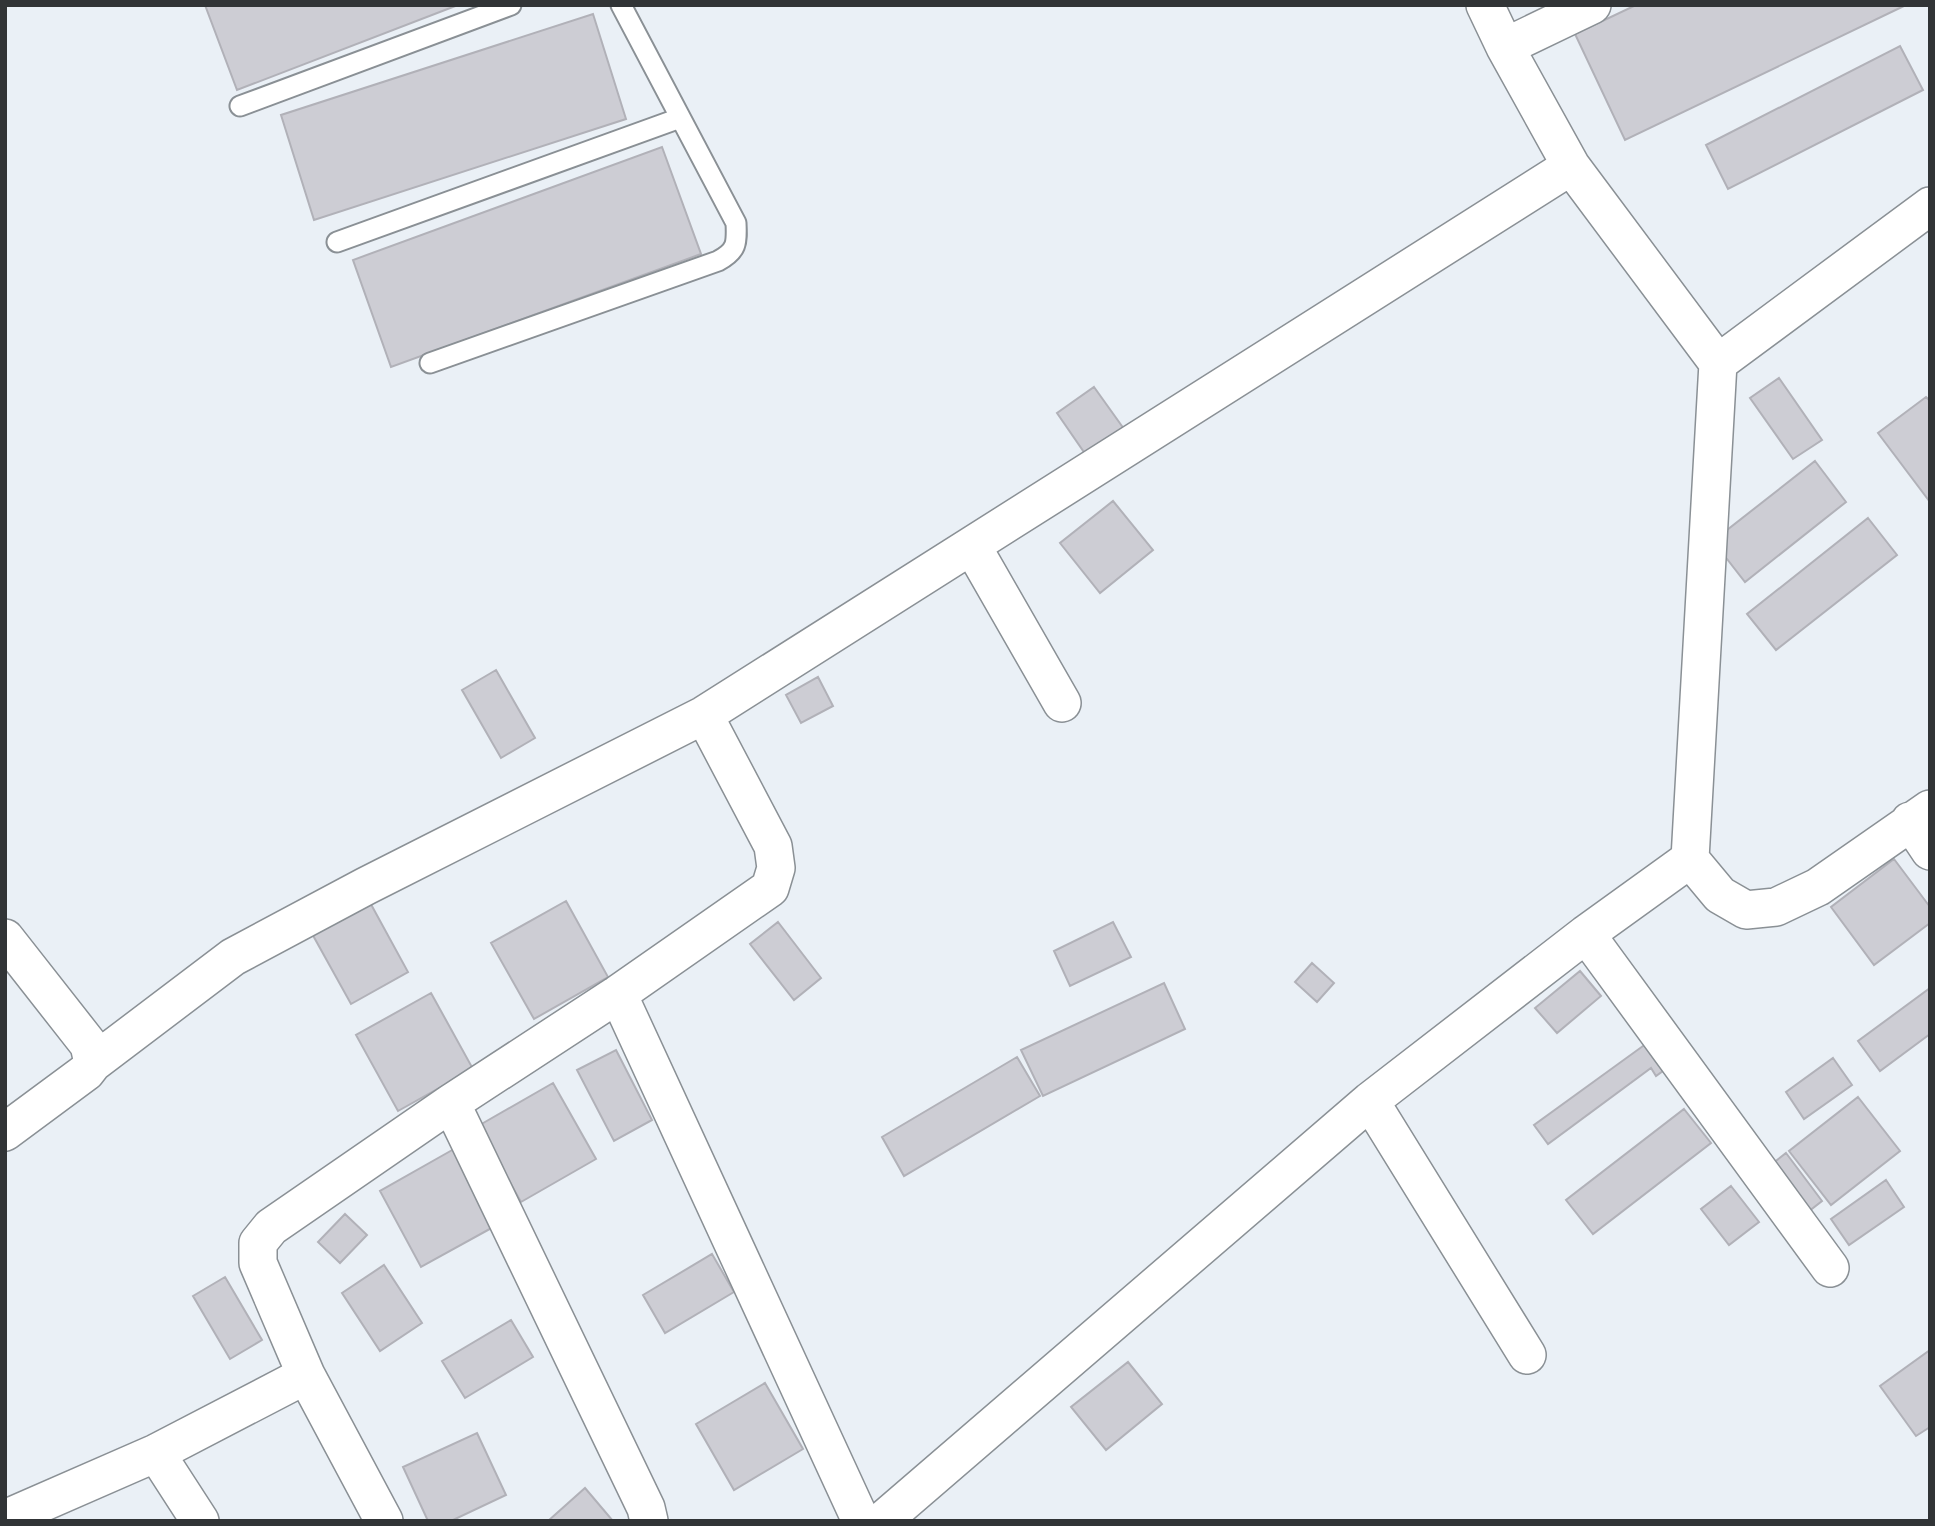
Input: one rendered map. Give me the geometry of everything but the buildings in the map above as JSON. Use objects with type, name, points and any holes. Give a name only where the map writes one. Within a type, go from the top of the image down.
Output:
[{"type":"street","points":[[1485,5],[1505,47],[1571,166],[1718,363],[1690,859],[1720,895],[1746,910],[1776,907],[1818,887],[1920,815],[1930,851]]},
{"type":"street","points":[[1505,47],[1592,5]]},
{"type":"street","points":[[5,1132],[233,957],[366,886],[704,715],[1571,166]]},
{"type":"street","points":[[1718,363],[1930,206]]},
{"type":"street","points":[[972,546],[1062,703]]},
{"type":"street","points":[[384,1521],[306,1375],[258,1263],[258,1243],[271,1227],[451,1102],[618,994],[770,888],[776,868],[773,846],[704,715]]},
{"type":"street","points":[[882,1521],[1370,1101],[1586,934],[1690,859]]},
{"type":"street","points":[[1586,934],[1830,1268]]},
{"type":"street","points":[[5,938],[89,1045],[93,1063]]},
{"type":"street","points":[[618,994],[861,1521]]},
{"type":"street","points":[[1370,1101],[1527,1355]]},
{"type":"street","points":[[451,1102],[646,1508],[649,1521]]},
{"type":"street","points":[[5,1519],[156,1453],[306,1375]]},
{"type":"street","points":[[156,1453],[200,1521]]},
{"type":"lane","points":[[240,106],[511,5]]},
{"type":"lane","points":[[430,363],[718,261],[734,249],[736,223],[621,5]]},
{"type":"lane","points":[[337,242],[680,118]]}]
